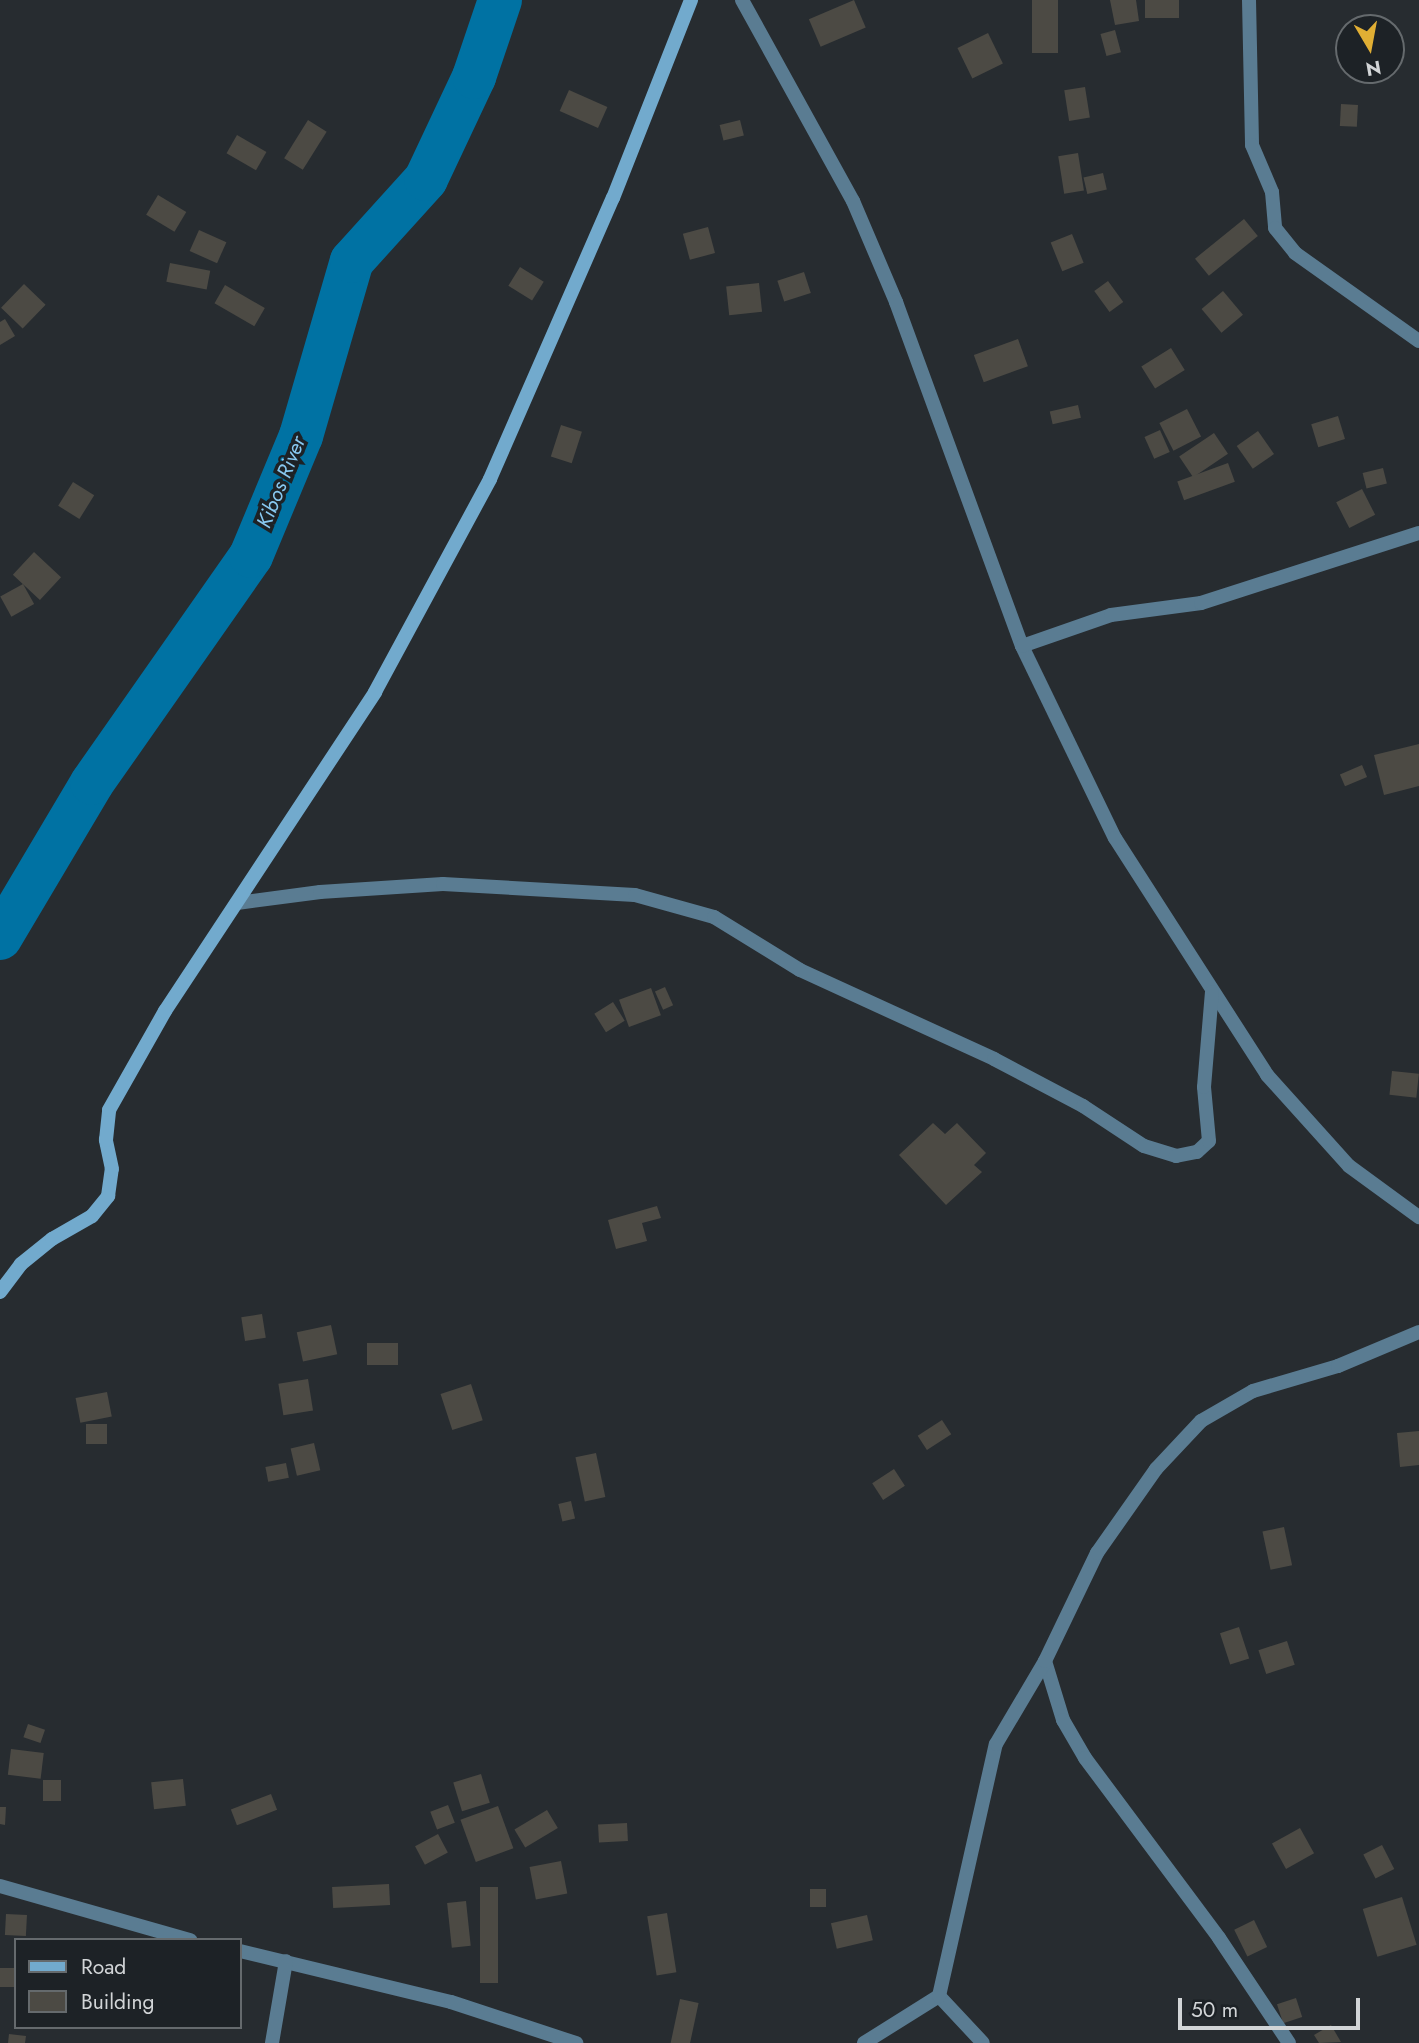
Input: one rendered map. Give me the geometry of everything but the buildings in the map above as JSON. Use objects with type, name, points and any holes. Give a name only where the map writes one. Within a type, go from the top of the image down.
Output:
[{"type":"main road","points":[[0,1292],[21,1264],[92,1216],[108,1196],[112,1169],[106,1140],[109,1110],[135,1059],[375,692],[490,479],[608,209],[691,0]]},
{"type":"street","points":[[761,0],[744,4],[853,201],[880,264],[1022,646],[1115,838],[1267,1075],[1349,1167],[1419,1217]]},
{"type":"street","points":[[1249,0],[1252,145],[1272,192],[1275,228],[1295,253],[1419,341]]},
{"type":"street","points":[[1022,646],[1111,615],[1201,603],[1419,533]]},
{"type":"street","points":[[237,903],[320,892],[443,884],[648,899],[714,917],[800,970],[994,1059],[1083,1106],[1144,1146],[1176,1156],[1197,1152],[1209,1141],[1204,1087],[1212,992]]},
{"type":"street","points":[[864,2043],[939,1996],[996,1744],[1045,1661],[1097,1553],[1156,1469],[1201,1421],[1252,1391],[1338,1366],[1419,1332]]},
{"type":"street","points":[[1045,1661],[1063,1720],[1085,1758],[1219,1938],[1289,2043]]},
{"type":"street","points":[[0,1886],[183,1938]]},
{"type":"street","points":[[242,1951],[451,2002],[576,2043]]},
{"type":"street","points":[[272,2043],[286,1961]]},
{"type":"street","points":[[939,1996],[984,2043]]},
{"type":"street","points":[[530,2027],[533,2043]]},
{"type":"waterway","name":"Kibos River","points":[[0,938],[92,783],[251,556],[301,436],[352,261],[426,179],[474,77],[500,0]]}]
